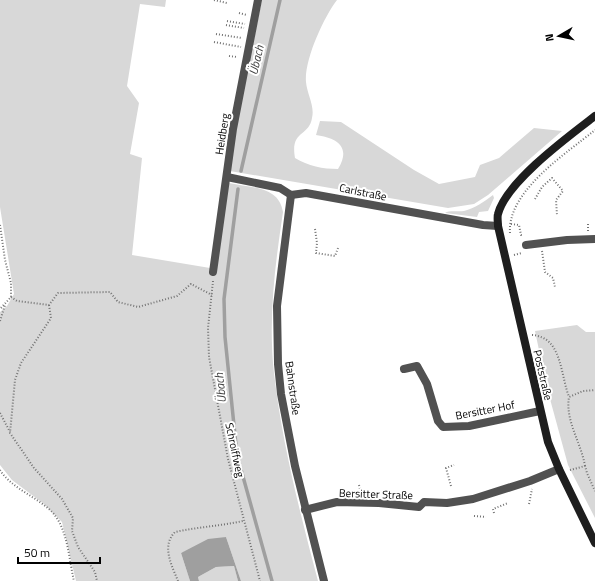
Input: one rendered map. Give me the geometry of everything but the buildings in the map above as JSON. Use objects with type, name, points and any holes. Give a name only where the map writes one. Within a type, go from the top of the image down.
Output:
[{"type":"main road","name":"Poststraße","points":[[595,116],[532,168],[512,190],[498,214],[498,226],[548,442],[563,467],[595,543]]},
{"type":"street","name":"Heidberg","points":[[214,272],[227,177],[248,48],[258,0]]},
{"type":"street","name":"Carlstraße","points":[[227,177],[280,188],[291,195],[306,193],[483,225],[498,226]]},
{"type":"street","name":"Bahnstraße","points":[[291,195],[279,284],[276,340],[281,394],[305,510],[324,581]]},
{"type":"street","points":[[526,245],[595,239]]},
{"type":"street","name":"Bersitter Hof","points":[[404,369],[417,366],[427,384],[438,421],[442,427],[469,426],[540,411]]},
{"type":"street","name":"Bersitter Straße","points":[[305,510],[337,502],[379,503],[419,507],[424,502],[447,503],[473,499],[530,481],[563,467]]},
{"type":"path","points":[[214,0],[227,3]]},
{"type":"path","points":[[227,21],[252,28]]},
{"type":"path","points":[[226,25],[252,28]]},
{"type":"path","points":[[216,34],[250,39]]},
{"type":"path","points":[[214,42],[248,48]]},
{"type":"path","points":[[511,237],[511,224],[517,204],[526,190],[538,177],[595,130]]},
{"type":"path","points":[[535,198],[542,187],[552,178],[563,191],[556,200],[557,215]]},
{"type":"path","points":[[511,224],[519,225],[521,235],[524,236],[526,245]]},
{"type":"path","points":[[0,226],[5,260],[11,283],[11,297],[0,309]]},
{"type":"path","points":[[315,230],[317,243],[316,253],[336,256],[338,248]]},
{"type":"path","points":[[542,243],[545,272],[553,278],[555,287]]},
{"type":"path","points":[[513,250],[515,262]]},
{"type":"path","name":"Schroiffweg","points":[[214,272],[208,328],[209,357],[228,459],[243,521],[260,581]]},
{"type":"path","points":[[10,433],[15,380],[21,363],[51,318],[49,305],[58,293],[110,292],[118,302],[138,307],[177,296],[191,284],[212,295]]},
{"type":"path","points":[[11,297],[17,301],[49,305]]},
{"type":"path","points":[[0,321],[6,303]]},
{"type":"path","points":[[533,342],[532,335],[542,336],[553,345],[569,397],[567,408],[577,441],[584,454],[586,473],[595,491]]},
{"type":"path","points":[[569,397],[583,391],[595,390]]},
{"type":"path","points":[[0,413],[10,433],[34,468],[62,499],[73,518],[72,530],[78,547],[95,572],[97,581]]},
{"type":"path","points":[[451,486],[446,468],[454,465]]},
{"type":"path","points":[[563,467],[569,471],[586,466]]},
{"type":"path","points":[[0,470],[20,489],[52,513],[59,522],[74,581]]},
{"type":"path","points":[[529,504],[533,492],[530,481]]},
{"type":"path","points":[[494,513],[493,509],[508,503]]},
{"type":"path","points":[[474,516],[486,517]]},
{"type":"path","points":[[178,581],[170,562],[168,544],[175,532],[196,527],[222,526],[243,521]]},
{"type":"shaded area","points":[[0,0],[166,0],[165,7],[140,4],[127,86],[139,103],[130,154],[142,158],[132,255],[210,268],[229,183],[263,190],[276,197],[280,203],[283,212],[277,252],[272,312],[272,353],[274,373],[277,399],[298,504],[318,581],[241,581],[226,537],[181,553],[190,581],[76,581],[62,522],[44,504],[12,480],[0,465],[0,312],[7,306],[14,294],[0,207]]},
{"type":"shaded area","points":[[262,0],[337,0],[326,17],[308,62],[306,82],[313,114],[310,124],[297,138],[294,149],[295,158],[305,163],[321,168],[338,169],[342,161],[343,154],[340,144],[330,138],[316,135],[320,121],[341,122],[414,170],[439,184],[475,177],[480,165],[499,158],[534,128],[562,131],[488,195],[474,204],[448,208],[230,171],[240,106]]},
{"type":"shaded area","points":[[493,195],[494,198],[488,211],[479,212],[477,217],[445,213],[468,210]]},
{"type":"shaded area","points":[[577,325],[586,332],[595,332],[595,518],[568,465],[547,388],[535,331]]},
{"type":"shaded area","points":[[226,537],[241,581],[238,581],[234,566],[216,567],[198,577],[199,581],[190,581],[181,553],[208,539]]},
{"type":"shaded area","points":[[234,566],[238,581],[199,581],[198,577],[216,567]]},
{"type":"waterway","name":"Übach","points":[[241,171],[280,0]]},
{"type":"waterway","name":"Übach","points":[[238,189],[224,299],[225,337],[237,455],[272,581]]}]
